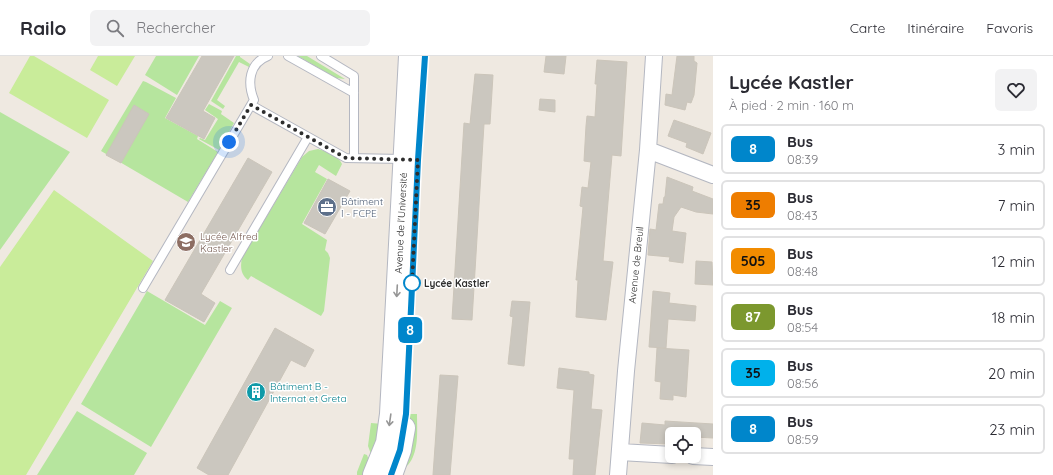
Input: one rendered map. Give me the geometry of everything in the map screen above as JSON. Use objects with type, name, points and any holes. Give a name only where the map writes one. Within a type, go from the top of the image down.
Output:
[{"type":"street","name":"Avenue de l'Université","points":[[391,475],[400,450],[406,414],[411,160],[410,56]]},
{"type":"street","name":"Avenue de l'Université","points":[[374,475],[387,443],[391,414],[411,160],[424,56]]},
{"type":"street","name":"Avenue de Breuil","points":[[618,475],[626,371],[648,150],[654,56]]},
{"type":"street","points":[[648,150],[713,175]]},
{"type":"street","points":[[620,452],[665,455]]},
{"type":"street","points":[[701,456],[713,457]]},
{"type":"lane","points":[[288,56],[354,93]]},
{"type":"lane","points":[[321,56],[354,76],[354,158]]},
{"type":"lane","points":[[143,288],[254,100],[250,83],[251,73],[256,64],[265,57]]},
{"type":"lane","points":[[251,105],[346,158],[411,160]]},
{"type":"lane","points":[[230,270],[308,137]]},
{"type":"green space","points":[[30,56],[34,56],[109,100],[87,138],[9,93]]},
{"type":"green space","points":[[98,56],[135,56],[117,86],[90,70]]},
{"type":"green space","points":[[156,56],[199,56],[177,95],[145,75]]},
{"type":"green space","points":[[236,56],[240,56],[250,64],[249,67],[239,62],[217,100],[225,106],[223,109],[211,101]]},
{"type":"green space","points":[[298,56],[307,56],[345,79],[336,78]]},
{"type":"green space","points":[[143,81],[176,98],[165,118],[198,136],[197,139],[218,152],[188,202],[101,151]]},
{"type":"green space","points":[[209,104],[222,111],[221,114],[234,123],[219,150],[199,139],[205,140],[218,119],[205,110]]},
{"type":"green space","points":[[0,112],[70,152],[0,250]]},
{"type":"green space","points":[[318,149],[335,156],[342,164],[336,176],[319,165],[315,172],[327,179],[302,224],[327,240],[325,250],[330,258],[324,311],[321,316],[251,276],[248,280],[242,273],[241,265],[242,258],[302,157],[309,151]]},
{"type":"green space","points":[[54,190],[153,261],[26,475],[0,475],[0,267]]},
{"type":"green space","points":[[147,291],[205,325],[220,301],[232,308],[151,447],[81,404]]},
{"type":"green space","points":[[77,411],[147,453],[134,475],[37,475]]},
{"type":"green space","points":[[410,414],[417,414],[417,437],[415,452],[408,465],[402,470]]},
{"type":"green space","points":[[371,423],[383,424],[372,457],[368,446]]},
{"type":"green space","points":[[364,454],[367,455],[370,463],[368,475],[357,475],[357,472]]},
{"type":"building","points":[[202,56],[234,56],[203,111],[215,118],[204,139],[166,118]]},
{"type":"building","points":[[546,56],[566,56],[564,74],[544,72]]},
{"type":"building","points":[[677,56],[694,56],[694,61],[697,63],[694,95],[691,103],[687,102],[685,110],[665,105],[666,94],[672,95]]},
{"type":"building","points":[[597,60],[627,62],[621,156],[612,155],[603,261],[613,262],[606,320],[576,317],[578,280],[576,280],[583,207],[580,206],[582,187],[588,188],[591,162],[584,161],[586,126],[587,116],[595,117]]},
{"type":"building","points":[[475,74],[493,75],[490,124],[484,124],[472,320],[452,319],[464,123],[470,124]]},
{"type":"building","points":[[540,99],[555,100],[555,112],[539,110]]},
{"type":"building","points":[[134,105],[149,114],[121,163],[106,155]]},
{"type":"building","points":[[674,120],[711,133],[703,154],[686,147],[687,143],[668,136]]},
{"type":"building","points":[[248,158],[272,172],[201,294],[215,303],[204,322],[165,300]]},
{"type":"building","points":[[667,177],[693,187],[692,191],[713,199],[713,214],[696,212],[681,207],[674,217],[672,231],[686,233],[683,263],[669,261],[670,257],[648,255],[650,229],[656,230],[659,204],[663,204]]},
{"type":"building","name":"Bâtiment I - FCPE","points":[[328,179],[350,191],[325,234],[304,223]]},
{"type":"building","points":[[696,261],[712,262],[713,285],[695,284]]},
{"type":"building","points":[[653,291],[670,293],[669,303],[696,306],[695,321],[668,319],[666,348],[649,347]]},
{"type":"building","points":[[512,301],[530,302],[524,366],[508,364],[513,317],[510,316]]},
{"type":"building","name":"Bâtiment B - Internat et Greta","points":[[275,328],[314,350],[305,367],[291,360],[228,475],[209,475],[197,468]]},
{"type":"building","points":[[657,348],[689,350],[686,397],[673,395],[673,400],[660,399],[661,382],[655,381]]},
{"type":"building","points":[[559,368],[589,372],[589,374],[594,375],[591,409],[602,410],[595,475],[573,475],[574,459],[569,459],[574,390],[557,388]]},
{"type":"building","points":[[440,375],[458,376],[450,475],[433,475]]},
{"type":"building","points":[[665,421],[713,424],[713,438],[701,437],[701,427],[665,427],[665,444],[640,443],[642,423],[665,425]]},
{"type":"bus line","name":"8","points":[[391,475],[400,450],[406,414],[418,160],[425,56]]},
{"type":"place","name":"Bâtiment I - FCPE","points":[[327,207]]},
{"type":"place","name":"Lycée Alfred Kastler","points":[[186,242]]},
{"type":"place","name":"Lycée Kastler","points":[[412,283]]},
{"type":"place","name":"Bâtiment B - Internat et Greta","points":[[256,392]]},
{"type":"route","points":[[229,142],[251,105],[346,158],[418,160],[412,283]]}]
